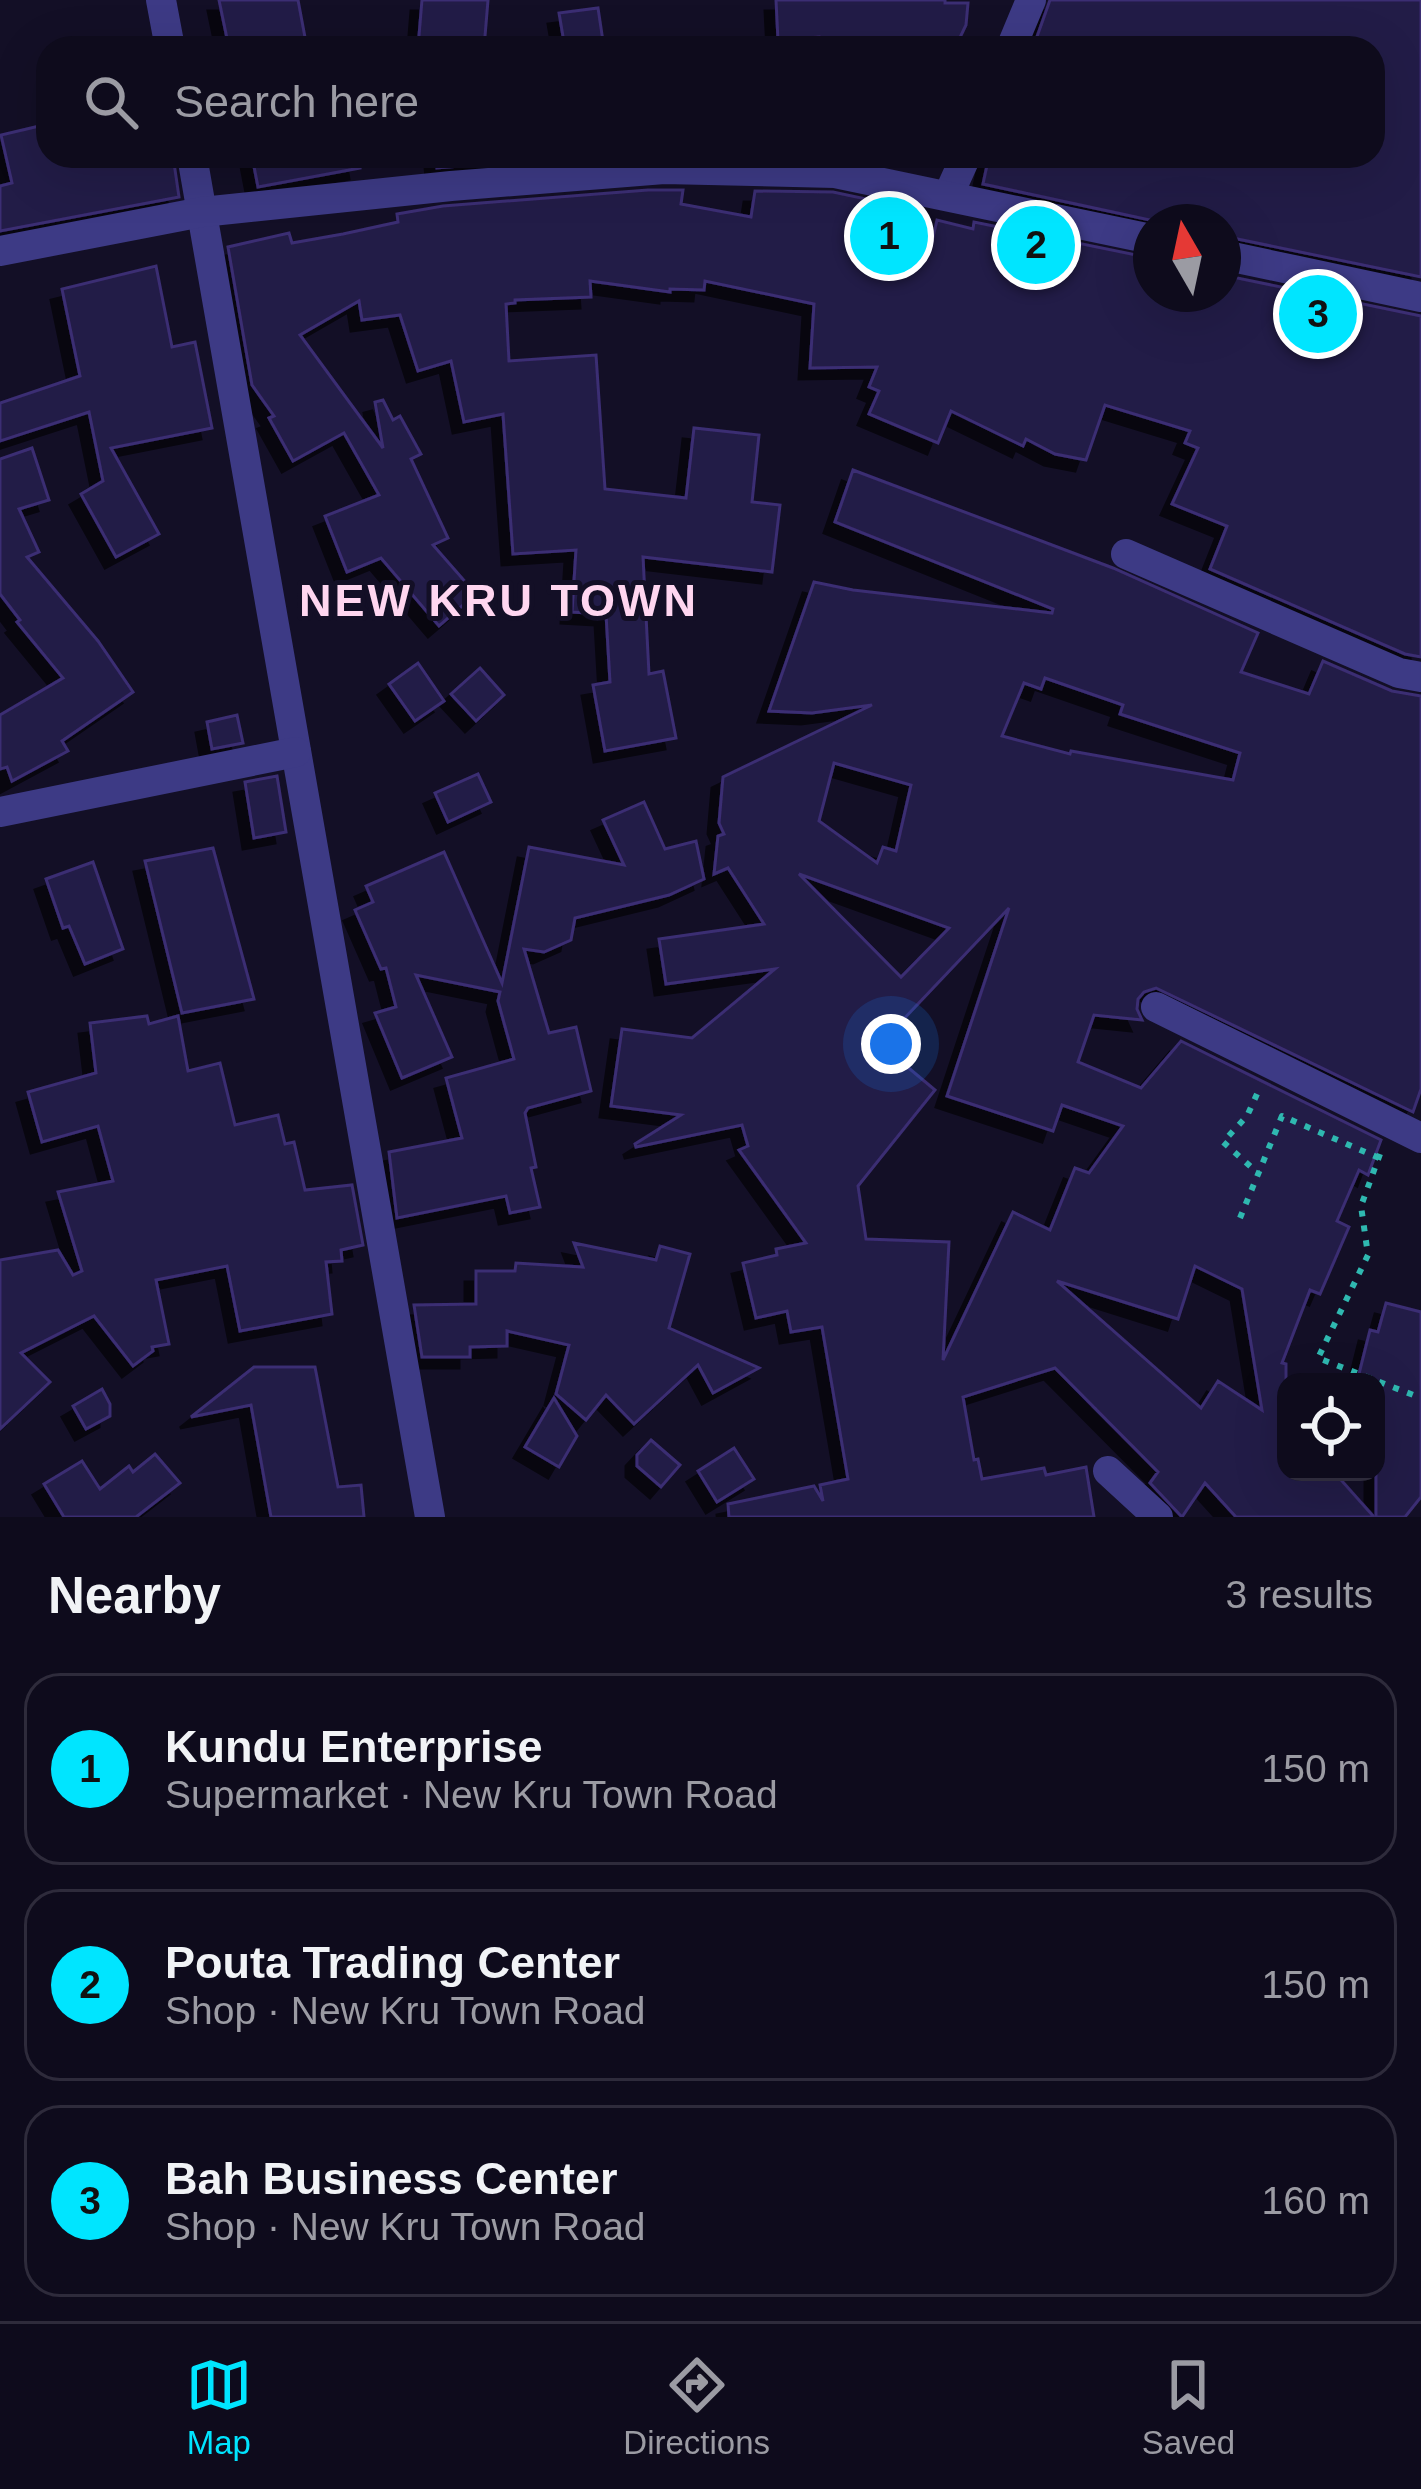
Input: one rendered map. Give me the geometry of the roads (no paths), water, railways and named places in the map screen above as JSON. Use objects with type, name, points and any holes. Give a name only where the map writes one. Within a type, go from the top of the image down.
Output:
[{"type":"street","points":[[161,0],[168,36]]},
{"type":"street","points":[[1016,36],[1031,0]]},
{"type":"street","points":[[193,168],[430,1517]]},
{"type":"street","points":[[948,196],[960,168]]},
{"type":"street","points":[[0,250],[202,212],[664,169],[835,173],[1133,235]]},
{"type":"street","points":[[1241,258],[1421,296]]},
{"type":"street","points":[[1126,554],[1399,673],[1421,677]]},
{"type":"street","points":[[0,812],[296,752]]},
{"type":"street","points":[[1156,1007],[1421,1138]]},
{"type":"street","points":[[1108,1471],[1158,1517]]},
{"type":"place","name":"Kundu Enterprise","points":[[889,236]]},
{"type":"place","name":"Pouta Trading Center","points":[[1036,245]]},
{"type":"place","name":"Bah Business Center","points":[[1318,314]]},
{"type":"district","name":"NEW KRU TOWN","points":[[499,600]]}]
